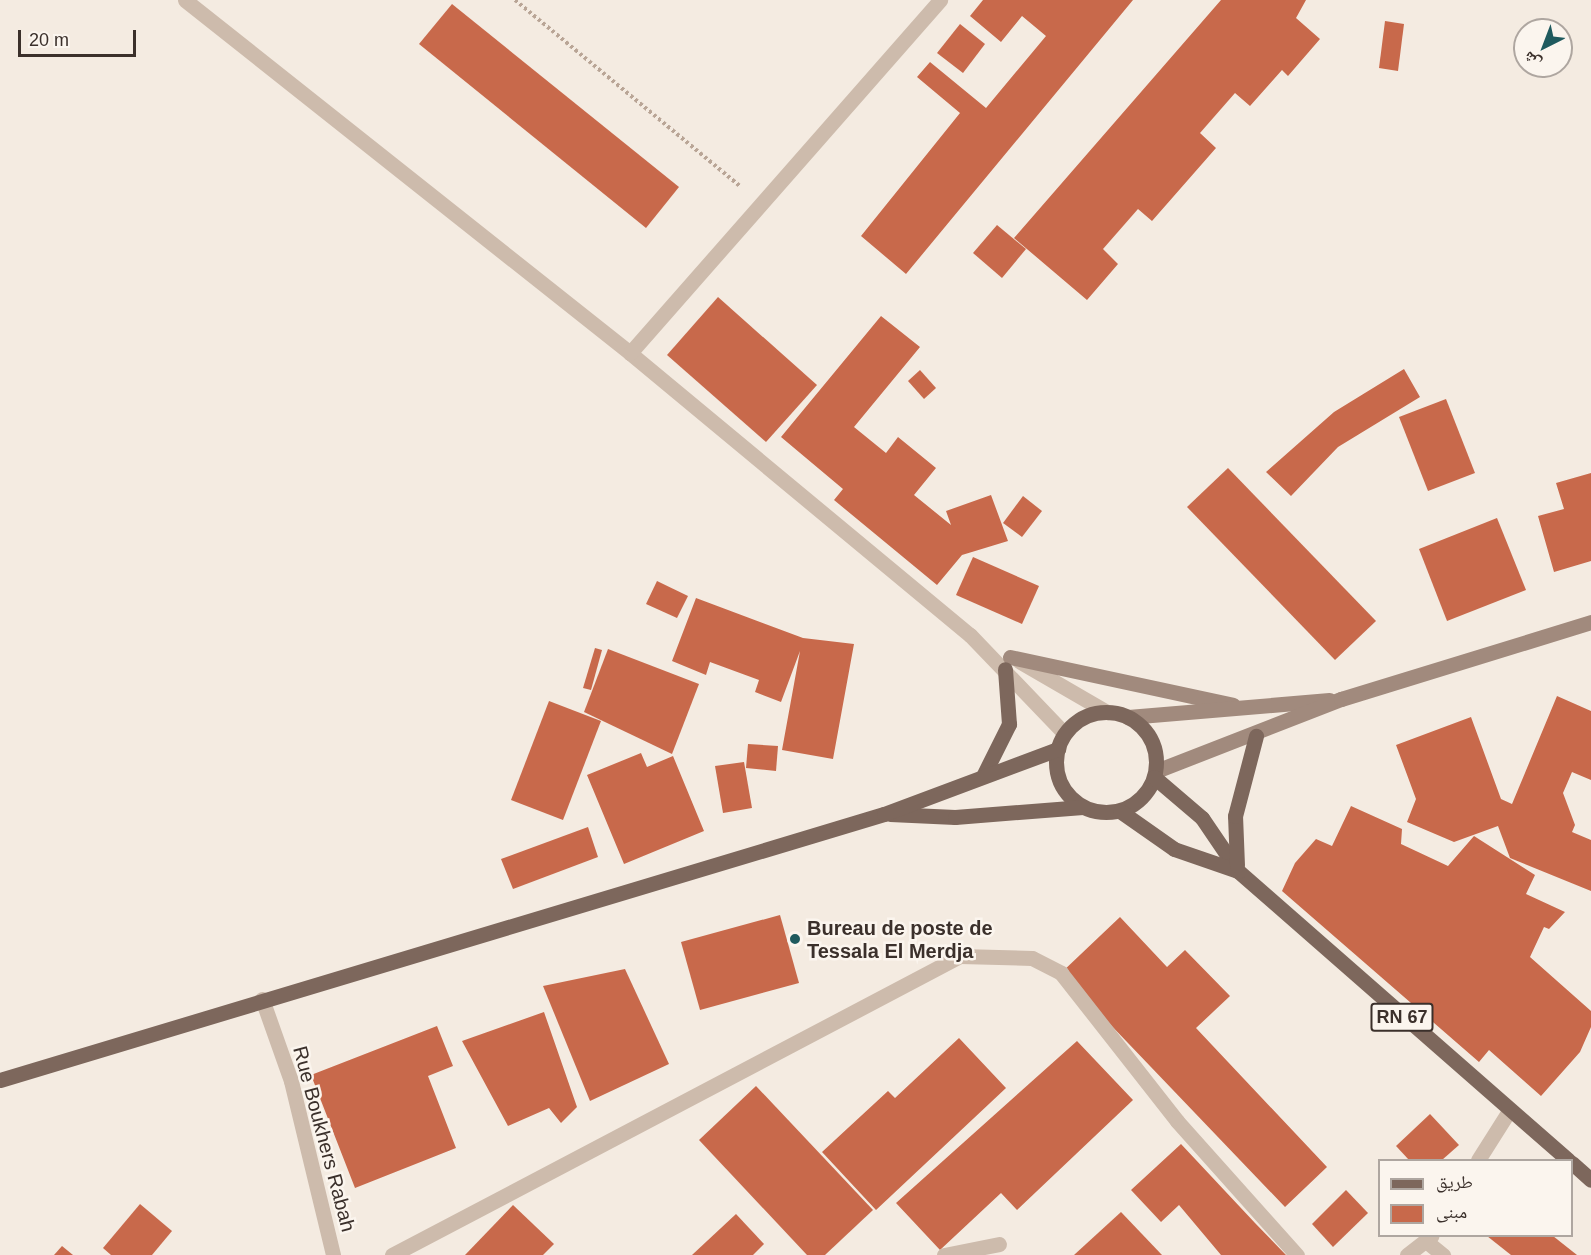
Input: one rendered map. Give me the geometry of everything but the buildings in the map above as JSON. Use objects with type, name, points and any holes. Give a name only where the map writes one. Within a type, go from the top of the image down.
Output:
[{"type":"main road","points":[[1155,774],[1256,736],[1341,699],[1591,621]]},
{"type":"main road","points":[[984,774],[1009,724],[1007,663],[1233,705]]},
{"type":"main road","points":[[1083,807],[1061,783],[1058,749],[1065,734],[1076,723],[1107,712],[1128,717],[1233,705],[1341,699]]},
{"type":"main road","points":[[884,814],[955,817],[1083,807],[1119,811],[1141,798],[1155,774],[1151,740],[1128,717]]},
{"type":"main road","points":[[1238,871],[1235,816],[1256,736]]},
{"type":"main road","points":[[0,1080],[262,999],[884,814],[984,774],[1058,749]]},
{"type":"main road","name":"RN 67","points":[[1155,774],[1202,819],[1238,871],[1566,1159]]},
{"type":"main road","name":"RN 67","points":[[1119,811],[1174,849],[1238,871]]},
{"type":"main road","points":[[1573,1164],[1591,1180]]},
{"type":"street","points":[[185,0],[630,353],[970,635],[1007,663],[1107,712]]},
{"type":"street","points":[[630,353],[940,0]]},
{"type":"street","points":[[1007,663],[1065,734]]},
{"type":"street","points":[[392,1255],[960,956],[1032,958],[1061,973],[1177,1120],[1297,1255]]},
{"type":"street","name":"Rue Boukhers Rabah","points":[[262,999],[291,1081],[333,1255]]},
{"type":"street","points":[[1479,1159],[1509,1111]]},
{"type":"street","points":[[1407,1255],[1429,1239],[1443,1255]]},
{"type":"street","points":[[944,1255],[999,1244]]},
{"type":"path","points":[[515,0],[761,204]]},
{"type":"place","name":"Bureau de poste de Tessala El Merdja","points":[[795,939]]}]
